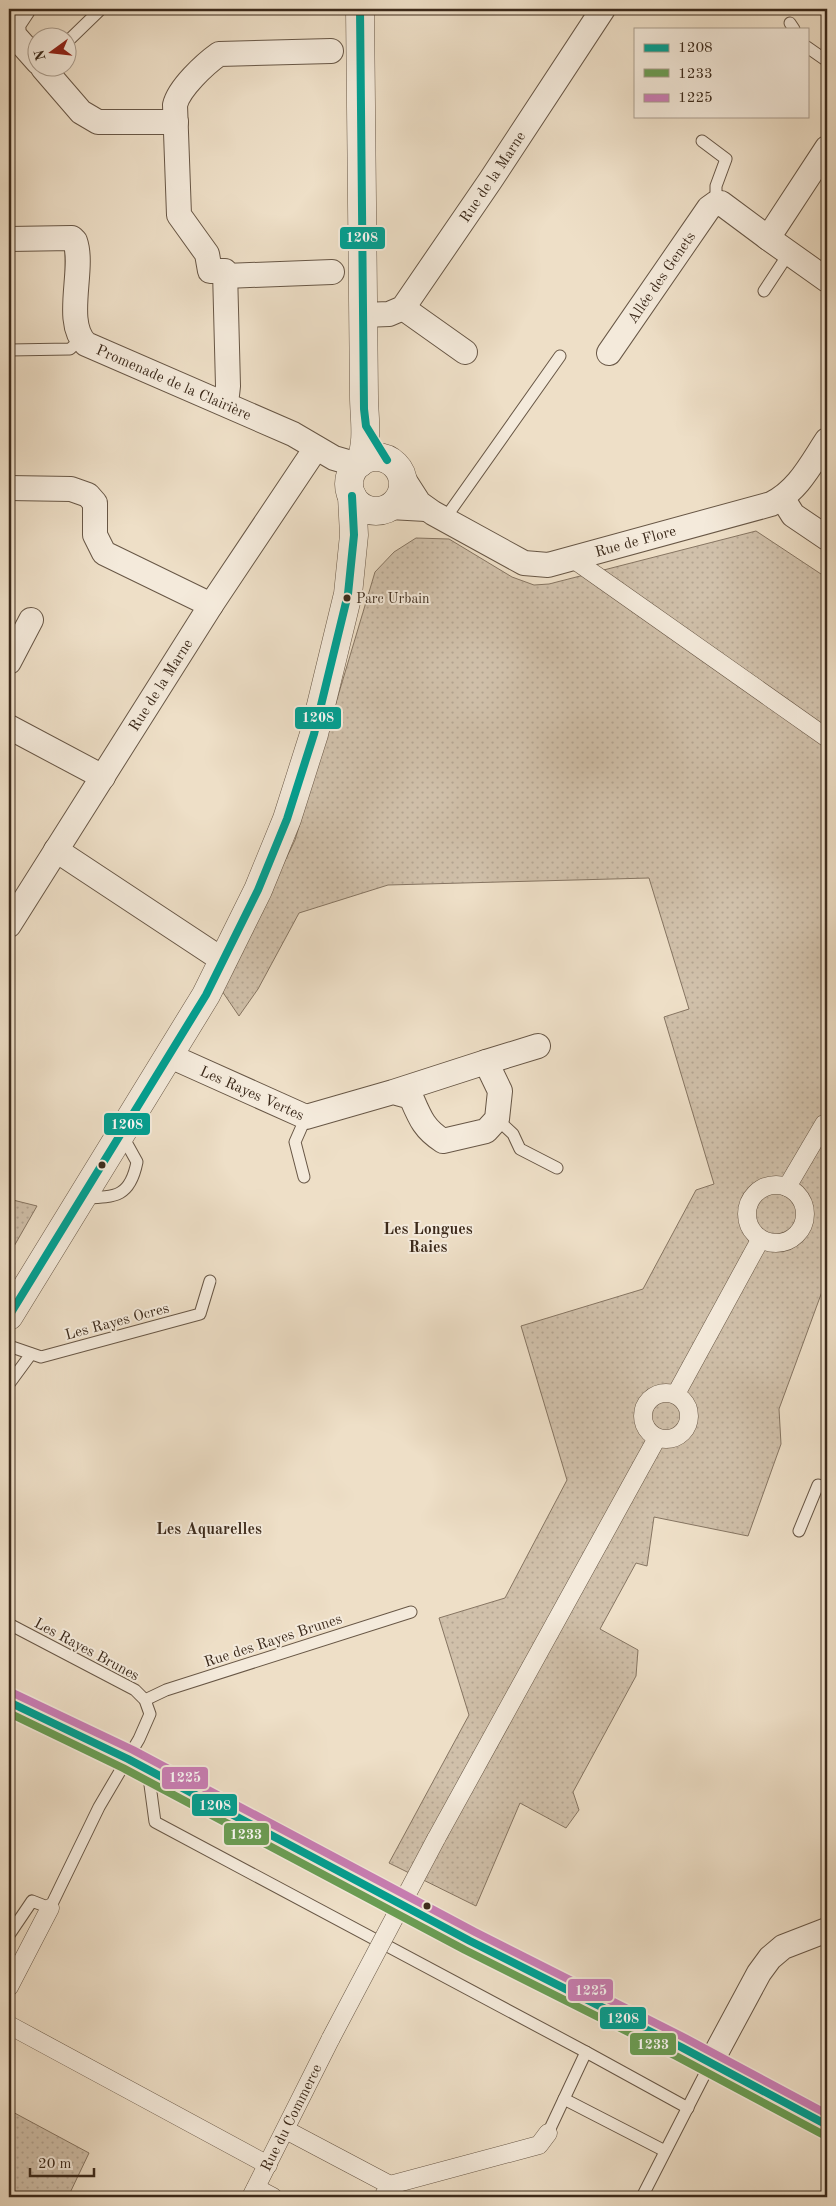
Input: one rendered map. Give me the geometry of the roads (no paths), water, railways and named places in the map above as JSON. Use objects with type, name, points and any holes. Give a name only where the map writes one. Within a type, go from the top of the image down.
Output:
[{"type":"street","points":[[23,9],[13,24],[14,35],[28,51]]},
{"type":"street","points":[[345,469],[364,448],[366,426],[360,9]]},
{"type":"street","name":"Rue de la Marne","points":[[403,308],[490,181],[603,9]]},
{"type":"street","points":[[222,402],[227,395],[228,386],[225,271],[210,272],[207,254],[179,215],[177,96],[210,61],[220,54],[331,51]]},
{"type":"street","points":[[52,78],[90,119],[107,123],[176,122]]},
{"type":"street","points":[[768,238],[827,148]]},
{"type":"street","points":[[716,203],[721,203],[827,280]]},
{"type":"street","name":"Allée des Genets","points":[[609,353],[710,208],[716,203]]},
{"type":"street","points":[[9,239],[72,238],[75,241],[76,325],[81,339]]},
{"type":"street","points":[[225,276],[332,272]]},
{"type":"street","points":[[363,315],[388,314],[403,308],[465,352]]},
{"type":"street","name":"Promenade de la Clairière","points":[[81,339],[86,344],[293,434],[345,469]]},
{"type":"street","points":[[353,550],[367,524],[400,496],[403,486],[394,467],[366,426]]},
{"type":"street","name":"Rue de Flore","points":[[394,467],[413,495],[435,514],[524,563],[548,565],[741,513],[783,499],[797,485],[827,440]]},
{"type":"street","points":[[345,469],[375,458],[394,467]]},
{"type":"street","points":[[345,469],[365,509],[385,509]]},
{"type":"street","points":[[9,1316],[170,1056],[224,961],[287,819],[314,734],[348,594],[353,550],[354,516],[345,469]]},
{"type":"street","name":"Rue de la Marne","points":[[9,925],[211,605],[345,469]]},
{"type":"street","points":[[9,488],[71,488],[88,495],[95,503],[95,535],[104,553],[211,605]]},
{"type":"street","points":[[783,499],[792,515],[827,538]]},
{"type":"street","name":"Rue de Flore","points":[[385,509],[435,514]]},
{"type":"street","points":[[572,559],[827,738]]},
{"type":"street","points":[[9,662],[31,620]]},
{"type":"street","points":[[9,728],[103,777]]},
{"type":"street","points":[[56,850],[224,961]]},
{"type":"street","name":"Les Rayes Vertes","points":[[170,1056],[306,1117],[393,1092],[538,1046]]},
{"type":"street","points":[[393,1092],[411,1097],[419,1117],[430,1132],[444,1141],[486,1131],[497,1119],[500,1091],[486,1062]]},
{"type":"street","points":[[787,1187],[826,1122]]},
{"type":"street","points":[[777,1185],[787,1187],[798,1195],[805,1208],[804,1222],[798,1234],[787,1242],[773,1244],[760,1240],[752,1232],[747,1222],[746,1211],[750,1200],[756,1192],[766,1186],[777,1185]]},
{"type":"street","points":[[676,1394],[760,1240]]},
{"type":"street","points":[[665,1392],[676,1394],[685,1402],[689,1409],[688,1425],[679,1436],[665,1440],[657,1438],[645,1426],[644,1407],[657,1394],[665,1392]]},
{"type":"street","name":"Rue du Commerce","points":[[254,2192],[331,2038],[436,1839],[657,1438]]},
{"type":"street","points":[[9,1702],[128,1759],[470,1941],[681,2046],[710,2064],[827,2125]]},
{"type":"street","points":[[9,1987],[50,1908]]},
{"type":"street","points":[[710,2064],[759,1973],[770,1958],[783,1947],[827,1930]]},
{"type":"street","points":[[9,2025],[268,2165]]},
{"type":"street","points":[[286,2130],[386,2191],[539,2145],[548,2133]]},
{"type":"street","points":[[254,2192],[273,2197]]},
{"type":"lane","points":[[78,31],[101,9]]},
{"type":"lane","points":[[808,48],[827,61]]},
{"type":"lane","points":[[702,141],[726,159],[716,186],[716,203]]},
{"type":"lane","points":[[764,291],[789,253]]},
{"type":"lane","name":"Promenade de la Clairière","points":[[9,350],[70,349],[81,339]]},
{"type":"lane","points":[[435,514],[560,356]]},
{"type":"lane","points":[[304,1177],[294,1142],[306,1117]]},
{"type":"lane","points":[[497,1119],[514,1134],[520,1149],[557,1168]]},
{"type":"lane","name":"Les Rayes Ocres","points":[[9,1346],[41,1357],[200,1314],[210,1280]]},
{"type":"lane","points":[[9,1384],[31,1354]]},
{"type":"lane","points":[[800,1531],[818,1485],[827,1488]]},
{"type":"lane","name":"Rue des Rayes Brunes","points":[[145,1700],[166,1690],[411,1612]]},
{"type":"lane","name":"Les Rayes Brunes","points":[[9,1624],[135,1690],[145,1700],[150,1714],[128,1759],[99,1807],[50,1908]]},
{"type":"lane","points":[[148,1770],[154,1822],[688,2108]]},
{"type":"lane","points":[[9,1935],[32,1902],[50,1908]]},
{"type":"lane","points":[[548,2133],[586,2052]]},
{"type":"lane","points":[[642,2197],[710,2064]]},
{"type":"lane","points":[[564,2099],[665,2151]]},
{"type":"place","name":"Parc Urbain","points":[[347,598]]},
{"type":"district","name":"Les Longues Raies","points":[[428,1237]]},
{"type":"district","name":"Les Aquarelles","points":[[209,1528]]}]
